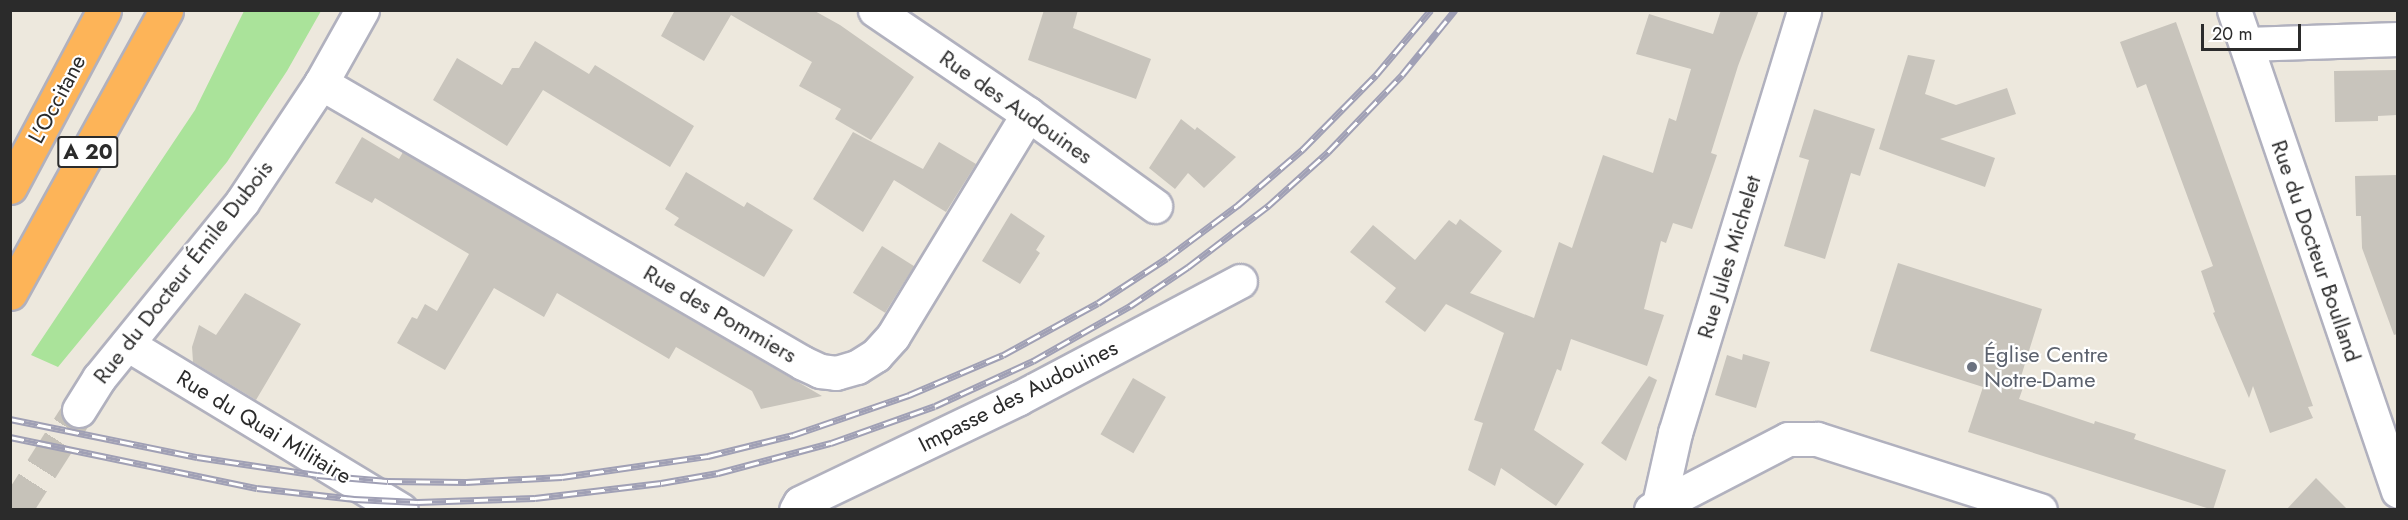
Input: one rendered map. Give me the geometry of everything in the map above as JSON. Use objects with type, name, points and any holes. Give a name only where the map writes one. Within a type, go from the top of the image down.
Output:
[{"type":"highway","name":"L'Occitane","points":[[10,187],[104,10]]},
{"type":"highway","name":"A 20","points":[[10,292],[166,10]]},
{"type":"street","name":"Rue du Docteur Émile Dubois","points":[[79,410],[99,378],[242,202],[321,82],[362,10]]},
{"type":"street","name":"Rue Jules Michelet","points":[[1655,507],[1804,10]]},
{"type":"street","name":"Rue du Docteur Boulland","points":[[2234,10],[2397,491]]},
{"type":"street","name":"Rue des Audouines","points":[[879,12],[1028,114],[1155,206]]},
{"type":"street","points":[[2246,44],[2397,39]]},
{"type":"street","name":"Rue des Pommiers","points":[[321,82],[803,363],[820,371],[836,373],[857,367],[876,356],[893,336],[1028,114]]},
{"type":"street","name":"Impasse des Audouines","points":[[796,510],[800,503],[1019,398],[1240,281]]},
{"type":"street","name":"Rue du Quai Militaire","points":[[127,344],[401,510]]},
{"type":"street","points":[[1655,507],[1788,439],[1817,439],[2040,510]]},
{"type":"green space","points":[[244,11],[321,11],[287,71],[227,162],[58,367],[31,355],[195,110]]},
{"type":"building","points":[[675,10],[813,10],[840,25],[914,77],[871,140],[835,119],[841,109],[799,86],[812,62],[731,15],[704,61],[661,36]]},
{"type":"building","points":[[1044,10],[1078,10],[1073,28],[1151,59],[1136,99],[1028,60]]},
{"type":"building","points":[[1721,10],[1759,10],[1738,66],[1711,153],[1717,155],[1692,229],[1673,223],[1666,243],[1661,241],[1644,309],[1664,315],[1647,366],[1571,339],[1561,371],[1557,369],[1534,430],[1584,464],[1556,506],[1501,468],[1495,486],[1468,470],[1483,423],[1474,420],[1504,333],[1446,304],[1425,332],[1385,302],[1396,288],[1350,252],[1373,225],[1415,260],[1449,220],[1456,225],[1460,219],[1502,251],[1470,293],[1534,318],[1559,242],[1572,248],[1603,155],[1653,173],[1669,118],[1676,121],[1691,69],[1636,54],[1649,14],[1713,34]]},
{"type":"building","points":[[2176,22],[2313,406],[2308,407],[2313,418],[2270,433],[2253,386],[2249,398],[2213,313],[2215,312],[2201,271],[2213,266],[2146,84],[2137,88],[2120,42]]},
{"type":"building","points":[[535,41],[589,74],[595,65],[694,126],[670,167],[543,90],[507,146],[433,100],[457,58],[502,85],[512,68],[519,68]]},
{"type":"building","points":[[1908,55],[1935,60],[1925,94],[1956,105],[2007,88],[2016,114],[1940,139],[1995,158],[1985,187],[1879,149]]},
{"type":"building","points":[[2397,70],[2397,115],[2378,116],[2378,121],[2335,122],[2334,71]]},
{"type":"building","points":[[1814,109],[1875,129],[1860,176],[1851,173],[1825,259],[1784,246],[1809,160],[1799,157]]},
{"type":"building","points":[[1181,119],[1195,130],[1197,127],[1236,157],[1204,188],[1188,173],[1175,189],[1149,168]]},
{"type":"building","points":[[853,132],[923,169],[939,142],[976,164],[946,212],[894,180],[863,232],[813,199]]},
{"type":"building","points":[[362,137],[399,159],[403,152],[822,396],[761,409],[752,391],[676,347],[669,359],[557,293],[544,317],[494,288],[445,370],[397,343],[412,317],[417,319],[425,304],[437,311],[469,254],[375,198],[372,203],[335,183]]},
{"type":"building","points":[[686,172],[744,207],[747,202],[793,230],[764,277],[674,225],[679,218],[665,209]]},
{"type":"building","points":[[2397,175],[2397,334],[2394,335],[2362,248],[2361,216],[2356,216],[2355,176]]},
{"type":"building","points":[[1011,213],[1045,236],[1036,250],[1040,253],[1020,284],[982,261]]},
{"type":"building","points":[[882,246],[914,266],[885,313],[853,293]]},
{"type":"building","name":"Église Centre Notre-Dame","points":[[1898,263],[2042,309],[2019,383],[2024,385],[2019,399],[2094,424],[2095,421],[2136,434],[2134,439],[2226,470],[2213,510],[1968,432],[1983,387],[1870,351]]},
{"type":"building","points":[[245,293],[301,324],[256,400],[193,362],[192,347],[199,325],[216,335]]},
{"type":"building","points":[[1743,354],[1770,362],[1756,408],[1715,395],[1727,355],[1742,360]]},
{"type":"building","points":[[1649,376],[1657,380],[1626,461],[1601,443]]},
{"type":"building","points":[[1133,378],[1166,397],[1133,453],[1100,434]]},
{"type":"building","points":[[2316,478],[2348,510],[2286,510]]},
{"type":"tunnel","points":[[15,510],[79,410]]},
{"type":"railway","points":[[10,419],[197,457],[317,475],[388,481],[466,482],[562,477],[708,456],[793,435],[909,395],[1003,355],[1098,303],[1167,258],[1238,205],[1303,149],[1376,75],[1431,10]]},
{"type":"railway","points":[[10,437],[257,488],[354,499],[418,502],[535,498],[661,483],[718,473],[831,443],[935,406],[1033,361],[1130,306],[1188,267],[1268,206],[1328,152],[1402,75],[1455,10]]},
{"type":"place","name":"Église Centre Notre-Dame","points":[[1972,367]]}]
